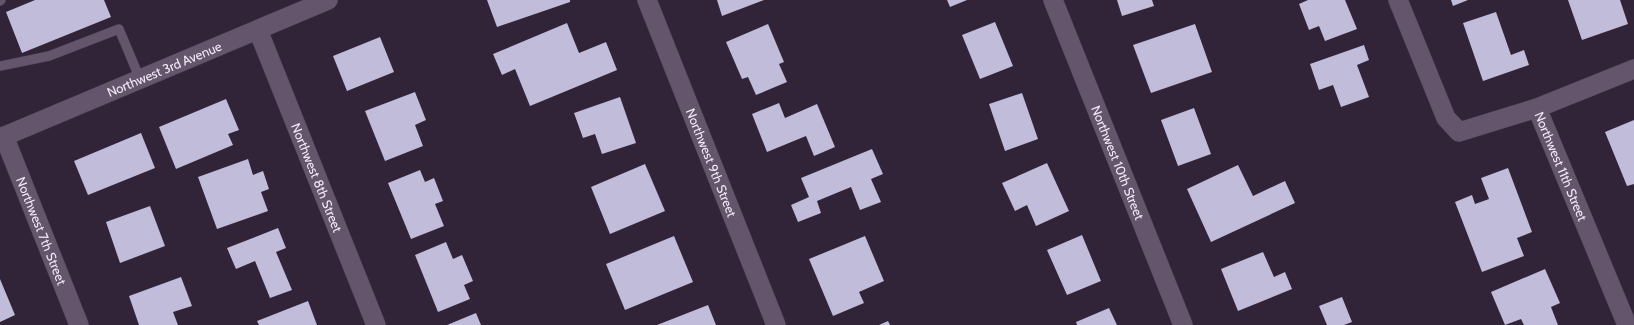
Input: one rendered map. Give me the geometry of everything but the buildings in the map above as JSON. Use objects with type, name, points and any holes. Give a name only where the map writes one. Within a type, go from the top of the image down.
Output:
[{"type":"street","name":"Northwest 3rd Avenue","points":[[2,137],[328,0]]},
{"type":"street","name":"Northwest 9th Street","points":[[647,0],[776,325]]},
{"type":"street","name":"Northwest 10th Street","points":[[1053,0],[1183,325]]},
{"type":"street","name":"Northwest 11th Street","points":[[1398,0],[1446,118],[1459,132],[1537,108],[1628,325]]},
{"type":"street","name":"Northwest 8th Street","points":[[258,30],[376,325]]},
{"type":"street","points":[[1537,108],[1634,69]]},
{"type":"street","name":"Northwest 7th Street","points":[[2,137],[79,325]]},
{"type":"lane","points":[[0,66],[49,56],[118,29],[140,79]]}]
